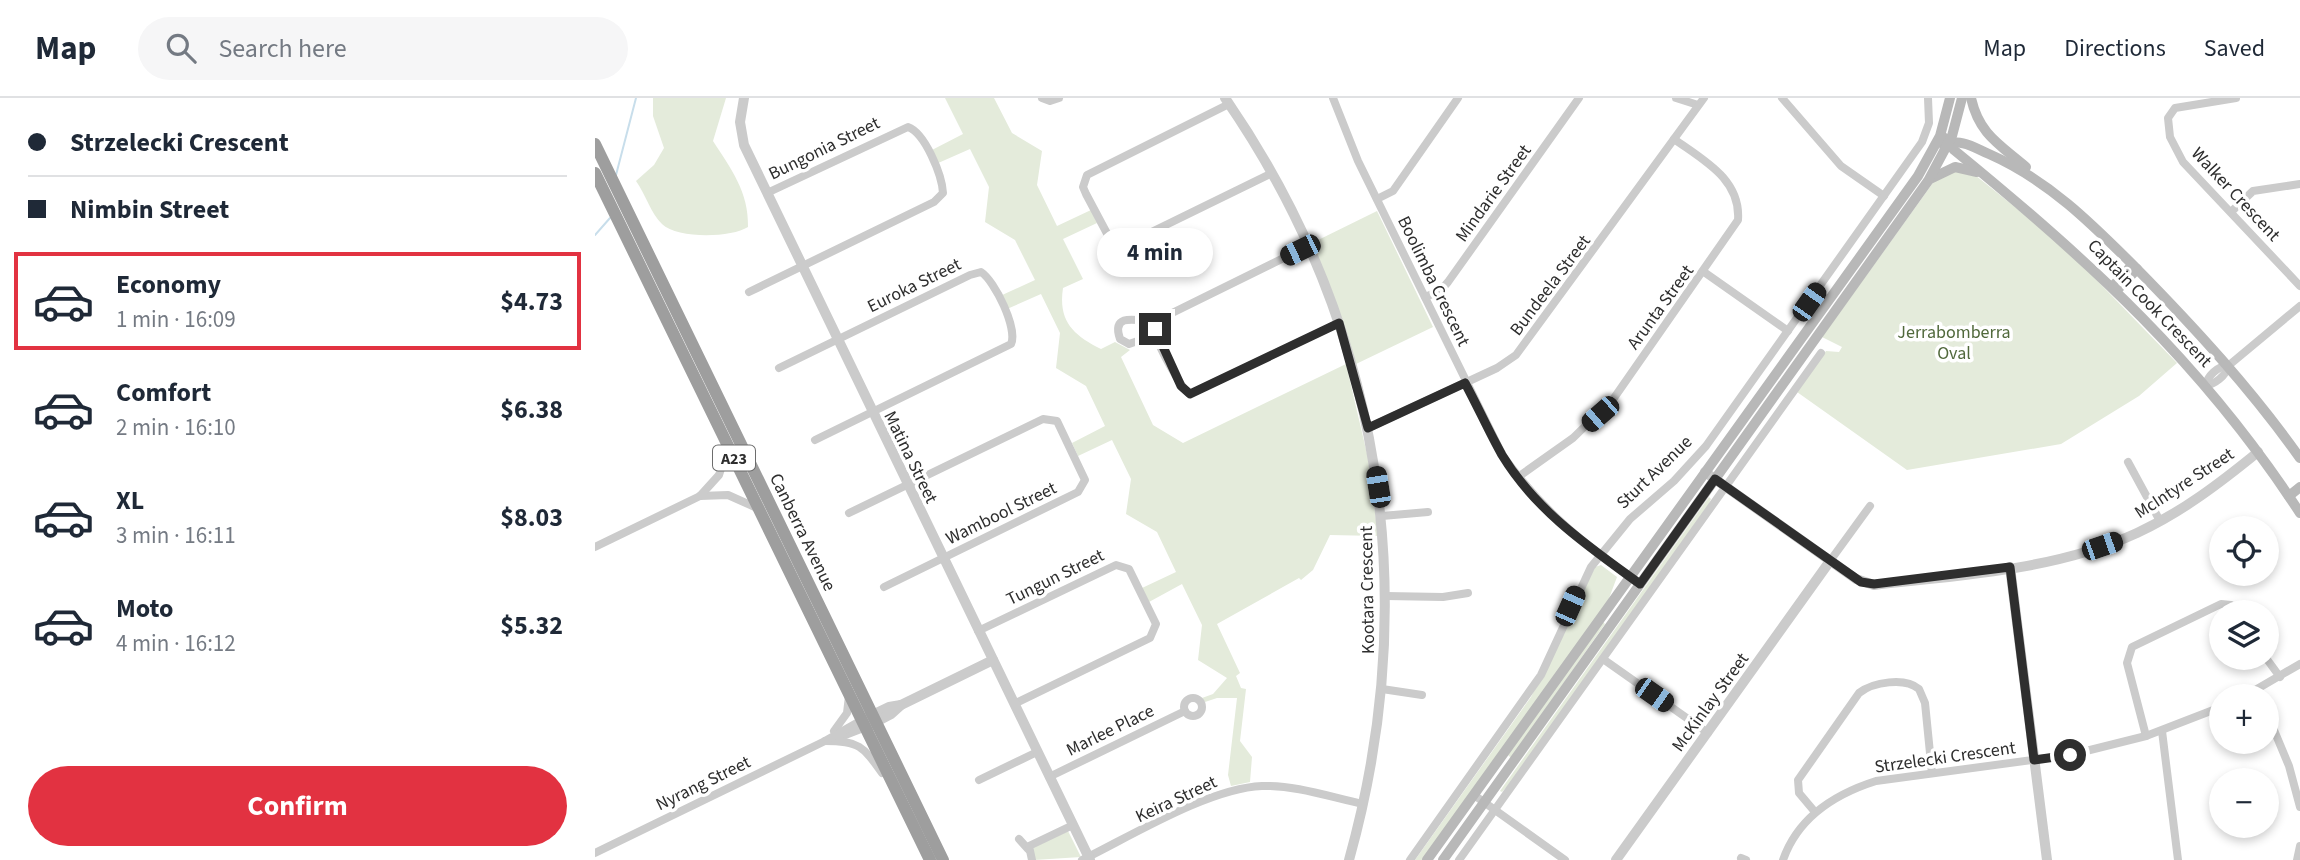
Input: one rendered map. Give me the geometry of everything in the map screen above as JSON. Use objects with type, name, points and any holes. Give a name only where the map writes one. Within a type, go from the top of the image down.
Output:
[{"type":"highway","name":"Canberra Avenue","points":[[595,144],[869,721],[943,860]]},
{"type":"highway","name":"Canberra Avenue","points":[[595,173],[849,692],[869,721],[900,797],[930,860]]},
{"type":"main road","name":"Sturt Avenue","points":[[1427,860],[1926,163],[1944,123],[1950,98]]},
{"type":"main road","points":[[1443,860],[1928,181],[1948,144],[1962,98]]},
{"type":"main road","points":[[1971,98],[1976,119],[1982,129],[2056,192]]},
{"type":"main road","points":[[1944,123],[1948,144]]},
{"type":"main road","name":"Captain Cook Crescent","points":[[1948,144],[1962,143],[2002,160],[2025,171],[2056,192],[2191,323],[2300,458]]},
{"type":"main road","points":[[1893,211],[1938,151],[1948,144]]},
{"type":"main road","name":"Captain Cook Crescent","points":[[1948,144],[2115,288],[2171,345],[2293,497],[2300,513]]},
{"type":"main road","points":[[1928,181],[1944,170],[1957,167],[1991,179],[1992,167],[2002,160]]},
{"type":"main road","points":[[2115,288],[2135,267]]},
{"type":"main road","points":[[2293,497],[2300,487]]},
{"type":"street","name":"Matina Street","points":[[744,98],[740,122],[744,145],[871,413],[1073,825],[1087,859]]},
{"type":"street","points":[[1042,98],[1050,101],[1059,98]]},
{"type":"street","name":"Boolimba Crescent","points":[[1333,98],[1358,161],[1503,456],[1518,477],[1566,530],[1640,584]]},
{"type":"street","points":[[1377,199],[1393,191],[1458,98]]},
{"type":"street","name":"Mindarie Street","points":[[1425,297],[1440,291],[1448,282],[1579,98]]},
{"type":"street","points":[[1676,98],[1701,102]]},
{"type":"street","points":[[1782,98],[1842,166],[1884,196]]},
{"type":"street","name":"Sturt Avenue","points":[[1410,860],[1541,675],[1578,589],[1599,555],[1630,519],[1674,481],[1706,446],[1925,136],[1930,114],[1928,98]]},
{"type":"street","points":[[2196,100],[2236,98]]},
{"type":"street","name":"Walker Crescent","points":[[2196,100],[2179,106],[2169,114],[2169,134],[2181,159],[2300,286]]},
{"type":"street","points":[[1227,101],[1087,175],[1083,187],[1111,241],[1121,247],[1272,173]]},
{"type":"street","name":"Kootara Crescent","points":[[1227,101],[1272,173],[1308,246],[1339,323],[1368,428],[1381,516],[1386,596],[1382,690],[1363,804],[1349,860]]},
{"type":"street","name":"Bundeela Street","points":[[1368,428],[1497,368],[1516,355],[1701,102]]},
{"type":"street","name":"Bungonia Street","points":[[768,193],[908,127],[919,134],[940,180],[943,193],[935,202],[801,267]]},
{"type":"street","name":"Arunta Street","points":[[1518,477],[1600,414],[1733,232],[1738,220],[1739,205],[1733,190],[1722,175],[1674,139]]},
{"type":"street","points":[[2232,211],[2253,191],[2300,184]]},
{"type":"street","points":[[1155,335],[1129,344],[1120,339],[1118,330],[1121,323],[1129,318],[1157,323],[1308,246]]},
{"type":"street","points":[[749,292],[801,267]]},
{"type":"street","name":"Euroka Street","points":[[836,340],[975,273],[981,272],[991,281],[1014,329],[1011,344],[871,413]]},
{"type":"street","points":[[1704,272],[1788,331]]},
{"type":"street","points":[[2205,386],[2213,384],[2227,372],[2228,366],[2300,306]]},
{"type":"street","points":[[1157,323],[1155,335],[1181,386],[1190,394],[1339,323]]},
{"type":"street","points":[[779,368],[836,340]]},
{"type":"street","points":[[1459,860],[1821,353]]},
{"type":"street","points":[[815,440],[871,413]]},
{"type":"street","name":"Wambool Street","points":[[908,485],[1043,419],[1057,421],[1072,448],[1085,480],[1078,492],[943,558]]},
{"type":"street","points":[[595,547],[700,496],[719,475],[728,447]]},
{"type":"street","name":"McIntyre Street","points":[[1705,472],[1861,582],[1874,584],[2010,567],[2088,551],[2160,521],[2225,480],[2258,452]]},
{"type":"street","points":[[2128,462],[2160,521]]},
{"type":"street","points":[[849,513],[908,485]]},
{"type":"street","points":[[700,496],[736,497],[759,510]]},
{"type":"street","points":[[1830,561],[1870,506]]},
{"type":"street","points":[[1381,516],[1429,512]]},
{"type":"street","points":[[884,587],[943,558]]},
{"type":"street","name":"McKinlay Street","points":[[1616,860],[1830,561]]},
{"type":"street","name":"Tungun Street","points":[[978,631],[1117,564],[1129,569],[1149,609],[1156,626],[1150,638],[1014,705]]},
{"type":"street","points":[[2010,567],[2047,860]]},
{"type":"street","points":[[1386,596],[1443,597],[1468,593]]},
{"type":"street","points":[[2146,736],[2127,663],[2132,647],[2209,610]]},
{"type":"street","points":[[1603,659],[1708,733]]},
{"type":"street","name":"Nyrang Street","points":[[595,853],[993,660]]},
{"type":"street","points":[[2271,684],[2300,664]]},
{"type":"street","points":[[2275,670],[2280,677]]},
{"type":"street","points":[[1815,812],[1799,793],[1798,780],[1859,693],[1869,687],[1904,682],[1919,689],[1925,703],[1932,773]]},
{"type":"street","points":[[1382,690],[1422,695]]},
{"type":"street","points":[[825,741],[842,722],[849,692]]},
{"type":"street","name":"Marlee Place","points":[[1049,777],[1185,711]]},
{"type":"street","name":"Strzelecki Crescent","points":[[1783,860],[1797,834],[1815,812],[1851,789],[1876,781],[2070,755],[2146,736],[2209,712]]},
{"type":"street","points":[[2161,731],[2178,860]]},
{"type":"street","points":[[825,741],[854,743],[863,748],[900,797]]},
{"type":"street","points":[[2279,742],[2289,766],[2300,807]]},
{"type":"street","points":[[979,780],[1037,752]]},
{"type":"street","name":"Keira Street","points":[[1087,859],[1211,798],[1243,788],[1290,788],[1363,804]]},
{"type":"street","points":[[1474,795],[1565,860]]},
{"type":"street","points":[[1028,849],[1073,825]]},
{"type":"street","points":[[1019,839],[1028,849],[1032,860]]},
{"type":"street","points":[[2297,860],[2300,846]]},
{"type":"green space","points":[[653,98],[726,98],[713,141],[742,192],[748,214],[748,227],[717,235],[691,234],[669,229],[658,220],[636,181],[654,165],[664,148],[653,116]]},
{"type":"green space","points":[[945,98],[994,98],[1012,133],[1042,151],[1037,185],[1057,226],[1091,210],[1097,223],[1063,239],[1083,279],[1063,288],[1065,318],[1075,332],[1101,349],[1115,342],[1130,350],[1121,357],[1153,425],[1183,443],[1346,364],[1368,458],[1378,536],[1330,535],[1313,570],[1301,580],[1299,578],[1217,624],[1240,673],[1236,676],[1241,688],[1246,689],[1240,741],[1252,757],[1250,782],[1231,786],[1228,775],[1237,698],[1217,698],[1205,702],[1202,698],[1213,694],[1227,678],[1198,660],[1202,625],[1182,584],[1149,602],[1142,588],[1176,572],[1157,532],[1126,514],[1131,479],[1112,440],[1078,456],[1072,443],[1105,426],[1086,386],[1056,368],[1060,333],[1041,294],[1007,309],[1000,296],[1035,280],[1015,240],[985,222],[989,187],[970,149],[936,164],[930,151],[963,134]]},
{"type":"green space","name":"Jerrabomberra Oval","points":[[1950,171],[1975,175],[2040,227],[2081,264],[2177,363],[2139,396],[2061,444],[1907,470],[1797,392],[1826,351],[1839,352],[1842,347],[1822,337],[1935,180]]},
{"type":"green space","points":[[1377,211],[1433,327],[1356,364],[1312,243]]},
{"type":"green space","points":[[1709,497],[1711,499],[1708,506],[1508,786],[1500,791]]},
{"type":"green space","points":[[1601,565],[1617,577],[1608,601],[1422,860],[1415,860],[1531,697],[1595,567]]},
{"type":"green space","points":[[1602,621],[1605,624],[1511,758],[1508,755]]},
{"type":"green space","points":[[1068,831],[1081,857],[1034,860],[1031,853],[1034,847]]},
{"type":"waterway","points":[[616,175],[636,98]]},
{"type":"waterway","points":[[595,235],[610,218]]},
{"type":"route","points":[[1155,329],[1181,386],[1190,394],[1339,323],[1368,428],[1465,383],[1503,456],[1532,495],[1566,530],[1640,584],[1715,479],[1861,582],[1874,584],[2010,567],[2034,760],[2070,755]]}]
